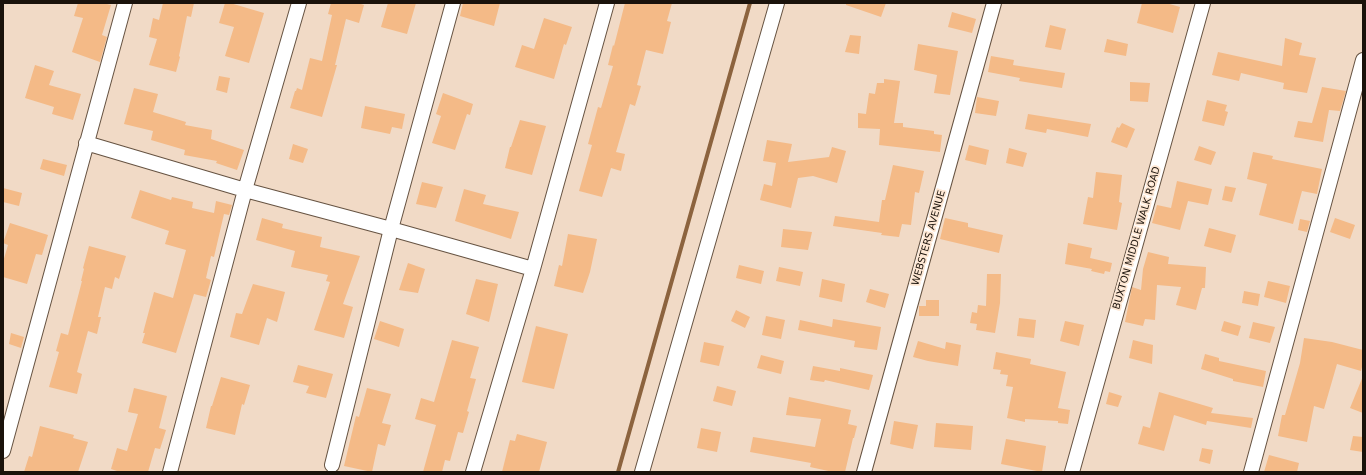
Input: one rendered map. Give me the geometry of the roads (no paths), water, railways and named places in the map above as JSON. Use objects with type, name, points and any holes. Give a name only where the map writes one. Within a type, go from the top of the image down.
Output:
[{"type":"street","points":[[3,451],[124,3]]},
{"type":"street","points":[[170,472],[245,190],[299,3]]},
{"type":"street","points":[[332,465],[390,229],[453,3]]},
{"type":"street","points":[[473,472],[533,269],[607,3]]},
{"type":"street","points":[[642,472],[777,3]]},
{"type":"street","name":"WEBSTERS AVENUE","points":[[864,472],[994,3]]},
{"type":"street","name":"BUXTON MIDDLE WALK ROAD","points":[[1072,472],[1202,3]]},
{"type":"street","points":[[1251,472],[1363,60]]},
{"type":"street","points":[[86,143],[245,190],[533,269]]},
{"type":"waterway","points":[[618,472],[750,3]]}]
